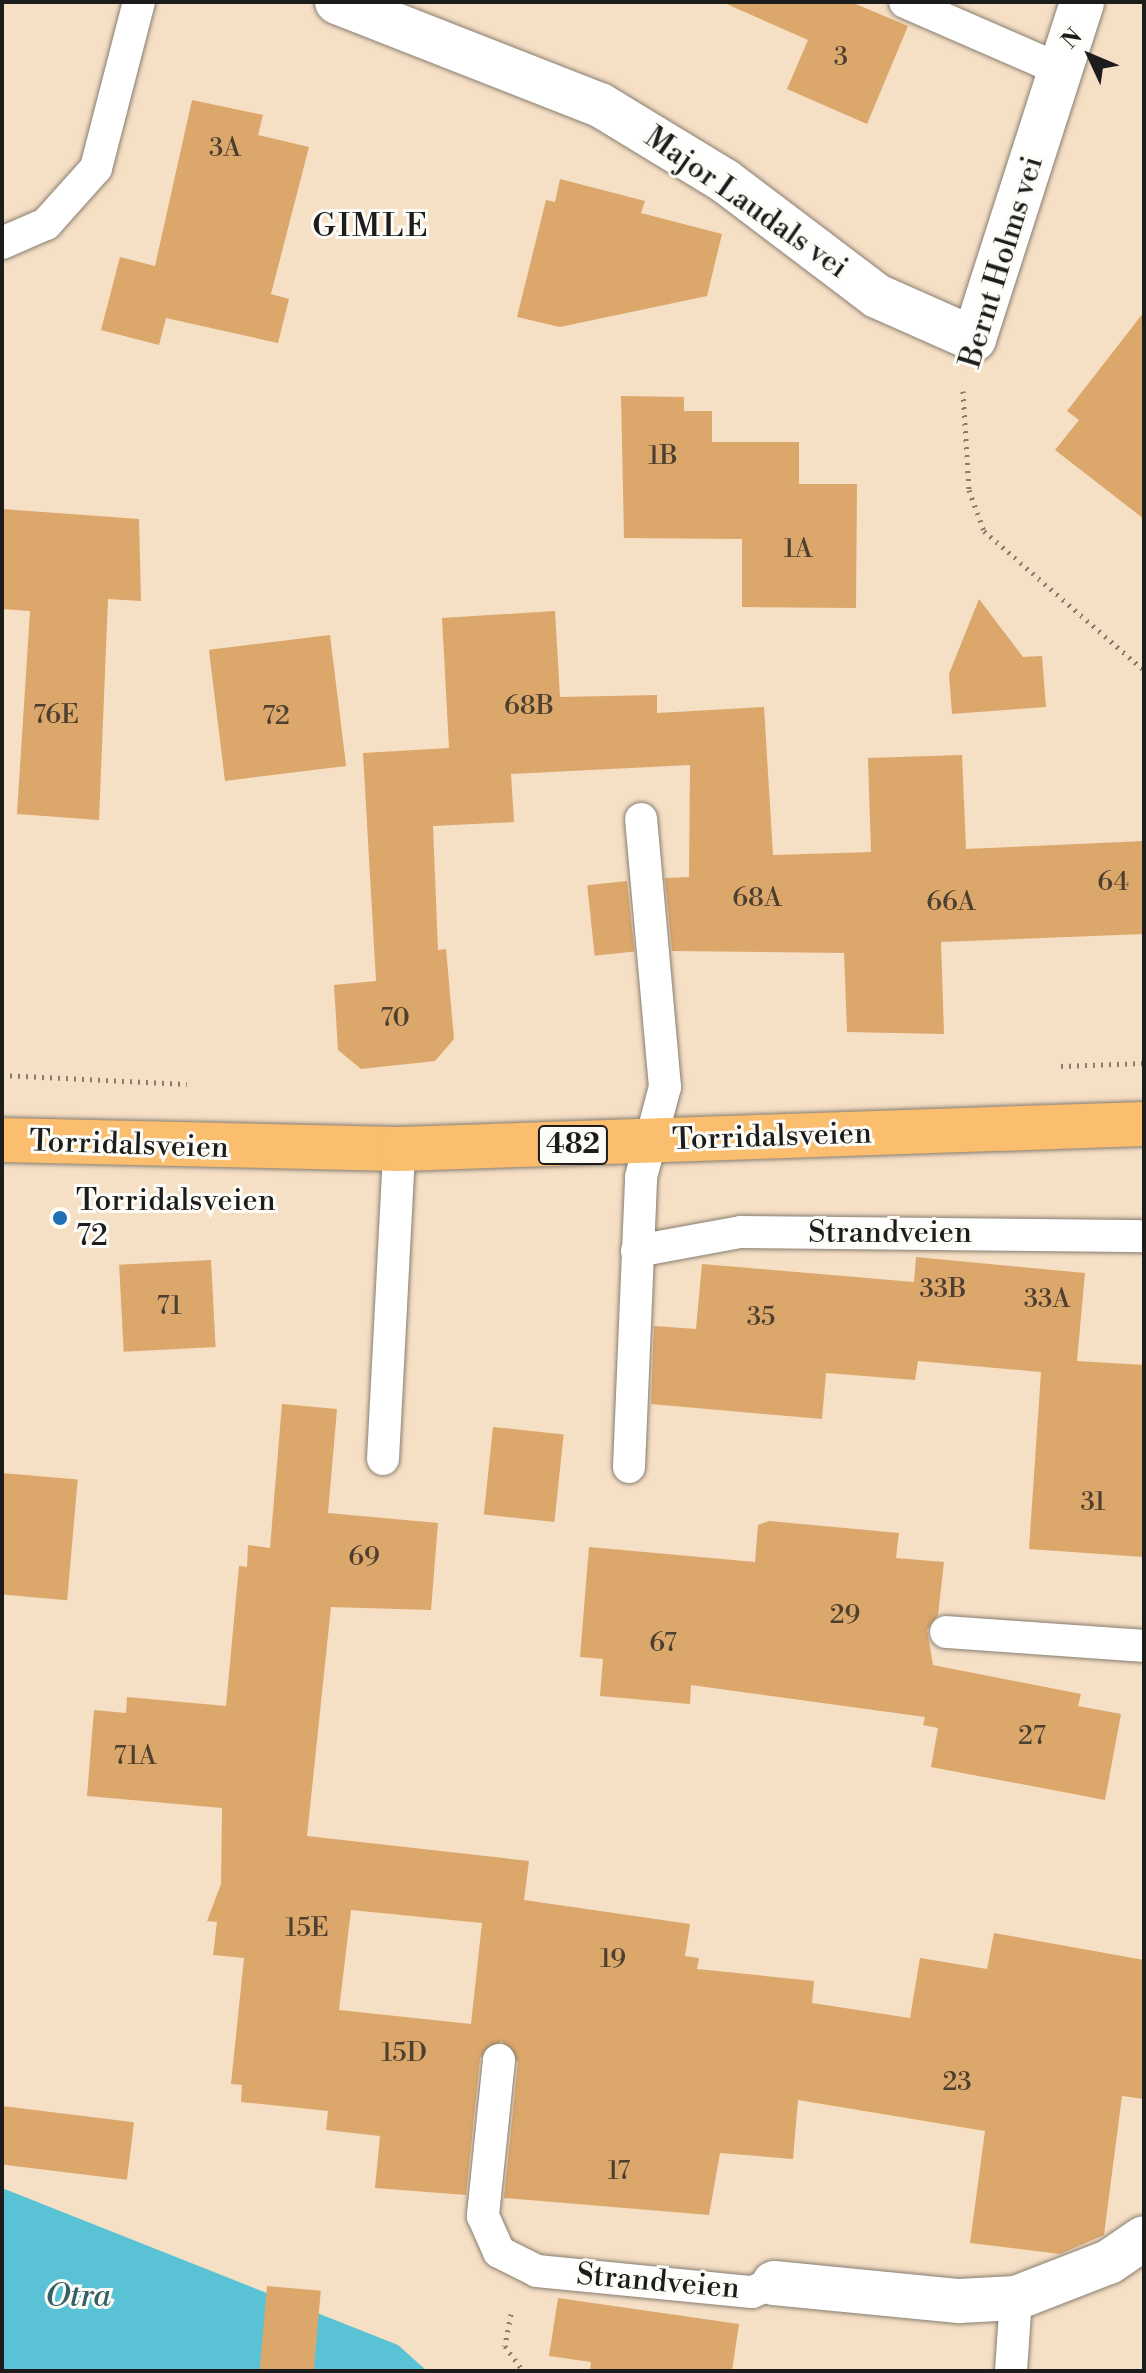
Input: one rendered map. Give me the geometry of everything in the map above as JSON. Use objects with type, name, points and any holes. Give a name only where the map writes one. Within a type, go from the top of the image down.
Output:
[{"type":"main road","name":"Torridalsveien","points":[[2,1140],[399,1149],[1144,1124]]},
{"type":"street","name":"Major Laudals vei","points":[[337,2],[600,105],[725,181],[877,296],[974,339]]},
{"type":"street","name":"Bernt Holms vei","points":[[974,339],[1057,68],[1082,2]]},
{"type":"street","name":"Strandveien","points":[[774,2283],[959,2301],[1016,2298],[1109,2262],[1144,2238]]},
{"type":"lane","points":[[2,243],[46,224],[96,168],[139,2]]},
{"type":"lane","points":[[905,2],[1057,68]]},
{"type":"lane","points":[[629,1467],[637,1251],[646,1143],[665,1087],[641,819]]},
{"type":"lane","points":[[383,1459],[399,1149]]},
{"type":"lane","name":"Strandveien","points":[[637,1251],[741,1232],[1144,1236]]},
{"type":"lane","points":[[946,1632],[1144,1646]]},
{"type":"lane","points":[[499,2060],[483,2216],[499,2252],[520,2267]]},
{"type":"lane","name":"Strandveien","points":[[520,2267],[752,2292],[774,2283]]},
{"type":"lane","points":[[1011,2371],[1016,2298]]},
{"type":"path","name":"Bernt Holms vei","points":[[974,339],[963,392],[969,490],[984,531],[1144,670]]},
{"type":"path","points":[[520,2267],[505,2346],[523,2371]]},
{"type":"water","name":"Otra","points":[[2,2188],[398,2345],[427,2371],[2,2371]]},
{"type":"building","points":[[722,2],[851,2],[908,26],[867,124],[787,89],[808,40]]},
{"type":"building","points":[[192,100],[263,115],[258,135],[309,147],[271,294],[289,299],[278,343],[166,318],[159,345],[101,330],[120,257],[155,266]]},
{"type":"building","points":[[560,179],[645,201],[641,213],[722,234],[707,296],[560,327],[517,317],[546,200],[555,202]]},
{"type":"building","points":[[1144,312],[1144,519],[1055,450],[1079,420],[1067,411]]},
{"type":"building","points":[[621,396],[684,397],[684,411],[712,411],[712,442],[799,442],[799,484],[857,484],[856,608],[742,607],[742,539],[624,538]]},
{"type":"building","points":[[2,509],[139,519],[141,601],[108,599],[99,820],[17,814],[30,611],[2,609]]},
{"type":"building","points":[[979,599],[1023,657],[1042,656],[1046,707],[952,714],[949,674]]},
{"type":"building","points":[[555,611],[560,697],[657,695],[657,713],[764,707],[773,855],[871,852],[868,758],[962,755],[966,849],[1144,841],[1144,934],[941,942],[944,1034],[847,1032],[844,953],[672,951],[665,878],[689,877],[690,765],[511,774],[514,822],[433,826],[438,950],[446,949],[454,1039],[435,1061],[361,1069],[338,1050],[334,985],[376,981],[363,753],[449,748],[442,618]]},
{"type":"building","points":[[330,635],[346,766],[225,781],[209,650]]},
{"type":"building","points":[[627,881],[634,952],[595,956],[587,885]]},
{"type":"building","points":[[916,1257],[1085,1273],[1077,1361],[1144,1365],[1144,1557],[1029,1549],[1041,1372],[918,1361],[915,1380],[826,1373],[822,1419],[651,1404],[654,1326],[696,1329],[702,1264],[914,1282]]},
{"type":"building","points":[[211,1260],[216,1347],[124,1352],[119,1265]]},
{"type":"building","points":[[282,1404],[337,1409],[328,1513],[438,1523],[431,1610],[331,1607],[307,1836],[529,1861],[524,1900],[690,1924],[685,1956],[699,1958],[697,1969],[814,1981],[812,2003],[910,2018],[920,1958],[987,1969],[994,1933],[1144,1960],[1144,2099],[1122,2096],[1104,2235],[1060,2254],[970,2243],[985,2131],[798,2100],[793,2159],[720,2153],[709,2215],[504,2198],[518,2062],[502,2041],[480,2058],[466,2195],[375,2188],[380,2136],[326,2130],[328,2111],[241,2102],[242,2085],[231,2084],[244,1958],[213,1955],[217,1922],[207,1921],[221,1884],[222,1808],[87,1796],[94,1710],[126,1713],[127,1697],[226,1706],[239,1566],[247,1567],[248,1545],[270,1548]],"holes":[[[351,1910],[482,1923],[471,2024],[339,2010]]]},
{"type":"building","points":[[493,1427],[564,1434],[554,1522],[484,1515]]},
{"type":"building","points":[[2,1473],[78,1480],[67,1600],[2,1594]]},
{"type":"building","points":[[769,1521],[899,1533],[896,1558],[944,1562],[938,1615],[927,1630],[933,1665],[1081,1694],[1078,1706],[1121,1714],[1105,1800],[931,1767],[938,1728],[923,1725],[925,1717],[691,1685],[690,1704],[600,1696],[603,1659],[580,1657],[589,1547],[755,1562],[758,1525]]},
{"type":"building","points":[[2,2106],[134,2122],[127,2180],[2,2164]]},
{"type":"building","points":[[267,2286],[321,2291],[314,2371],[260,2371]]},
{"type":"building","points":[[558,2298],[739,2324],[732,2371],[590,2371],[591,2362],[549,2356]]},
{"type":"place","name":"Torridalsveien 72","points":[[60,1218]]},
{"type":"district","name":"GIMLE","points":[[371,226]]}]
